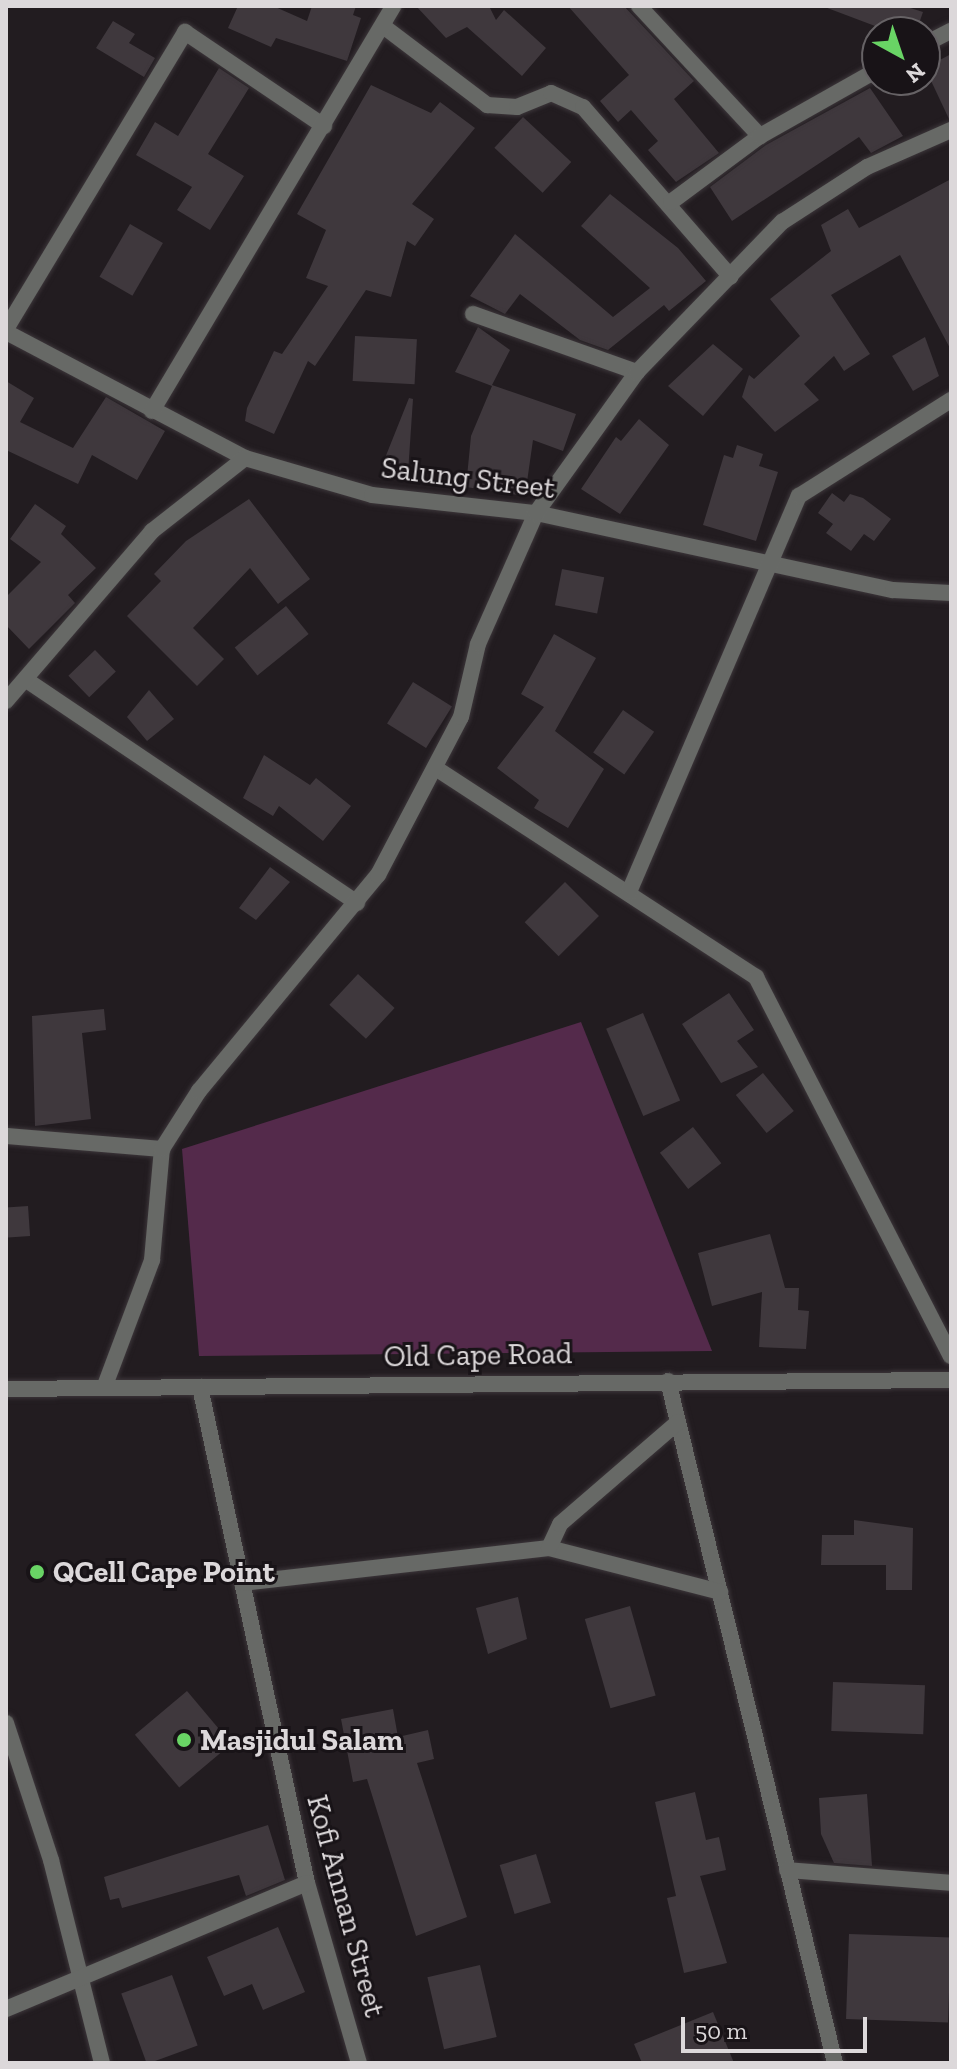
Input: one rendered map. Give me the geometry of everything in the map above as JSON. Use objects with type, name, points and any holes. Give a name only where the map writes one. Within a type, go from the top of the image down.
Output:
[{"type":"street","points":[[152,411],[393,6]]},
{"type":"street","points":[[639,6],[760,136]]},
{"type":"street","points":[[383,26],[487,105],[517,107],[551,93],[583,107],[671,202],[731,277]]},
{"type":"street","points":[[6,331],[185,32],[324,126]]},
{"type":"street","points":[[671,202],[760,136],[861,79]]},
{"type":"street","points":[[104,1388],[152,1260],[162,1149],[199,1091],[357,903],[437,769],[461,717],[478,644],[536,513],[637,372],[782,222],[867,167],[951,130]]},
{"type":"street","points":[[473,314],[637,372]]},
{"type":"street","name":"Salung Street","points":[[6,331],[245,458],[372,495],[536,513],[770,561],[893,590],[951,593]]},
{"type":"street","points":[[629,892],[799,496],[951,400]]},
{"type":"street","points":[[6,701],[28,681],[152,531],[245,458]]},
{"type":"street","points":[[28,681],[357,903]]},
{"type":"street","points":[[437,769],[756,977],[951,1356]]},
{"type":"street","points":[[6,1136],[162,1149]]},
{"type":"street","name":"Old Cape Road","points":[[6,1389],[951,1380]]},
{"type":"street","points":[[668,1381],[835,2063]]},
{"type":"street","name":"Kofi Annan Street","points":[[200,1387],[307,1883],[359,2063]]},
{"type":"street","points":[[549,1548],[560,1524],[678,1422]]},
{"type":"street","points":[[242,1583],[549,1548],[720,1592]]},
{"type":"street","points":[[6,1723],[80,1973],[102,2063]]},
{"type":"street","points":[[787,1870],[951,1883]]},
{"type":"street","points":[[6,2009],[80,1973],[307,1883]]},
{"type":"shaded area","points":[[581,1022],[712,1351],[199,1356],[182,1149]]},
{"type":"building","points":[[238,6],[273,6],[307,21],[312,6],[356,6],[353,15],[361,18],[347,61],[276,38],[271,47],[228,28]]},
{"type":"building","points":[[416,6],[489,6],[496,20],[504,10],[546,48],[522,76],[467,27],[446,38]]},
{"type":"building","points":[[568,6],[624,6],[694,81],[674,99],[719,153],[676,182],[648,150],[658,141],[631,110],[618,122],[600,101],[629,75]]},
{"type":"building","points":[[822,6],[904,6],[923,12],[922,16],[861,16],[861,21]]},
{"type":"building","points":[[113,21],[135,34],[129,43],[155,58],[144,77],[96,48]]},
{"type":"building","points":[[951,54],[951,119],[938,96],[941,96],[941,59]]},
{"type":"building","points":[[219,68],[249,88],[208,154],[244,176],[210,230],[177,210],[192,187],[136,155],[155,122],[178,136]]},
{"type":"building","points":[[371,85],[431,113],[440,102],[475,128],[412,204],[434,219],[415,246],[407,241],[391,297],[366,290],[315,366],[308,361],[274,434],[245,421],[247,408],[274,351],[282,354],[328,286],[306,278],[326,230],[297,214]]},
{"type":"building","points":[[861,93],[861,96],[876,96],[903,136],[871,153],[859,137],[732,221],[710,187],[766,145]]},
{"type":"building","points":[[523,117],[571,162],[543,193],[494,148]]},
{"type":"building","points":[[951,179],[951,350],[900,255],[831,295],[870,354],[844,371],[834,356],[804,384],[819,400],[775,432],[742,397],[749,375],[754,379],[800,336],[770,299],[831,251],[821,225],[848,209],[859,228]]},
{"type":"building","points":[[610,194],[678,248],[706,281],[669,311],[664,305],[608,350],[580,340],[520,294],[505,314],[470,296],[515,234],[613,317],[650,288],[581,226]]},
{"type":"building","points":[[130,224],[163,243],[132,296],[100,277]]},
{"type":"building","points":[[478,327],[510,350],[492,385],[576,414],[563,451],[533,440],[525,496],[466,487],[471,436],[492,386],[455,372]]},
{"type":"building","points":[[355,336],[417,339],[415,384],[353,381]]},
{"type":"building","points":[[925,337],[939,376],[913,391],[892,356]]},
{"type":"building","points":[[713,344],[743,369],[703,416],[668,386]]},
{"type":"building","points":[[6,381],[34,398],[20,422],[73,448],[106,397],[165,431],[137,480],[92,455],[78,484],[6,450]]},
{"type":"building","points":[[409,398],[413,399],[408,473],[383,463]]},
{"type":"building","points":[[639,419],[669,445],[620,514],[581,489],[616,437],[621,441]]},
{"type":"building","points":[[737,445],[763,454],[759,466],[778,472],[756,541],[703,525],[724,455],[733,458]]},
{"type":"building","points":[[832,493],[844,502],[850,494],[863,498],[891,519],[874,541],[864,534],[851,551],[826,533],[833,524],[818,513]]},
{"type":"building","points":[[249,499],[310,579],[278,604],[250,568],[193,628],[224,659],[197,686],[127,616],[161,581],[154,574],[186,541]]},
{"type":"building","points":[[35,504],[66,526],[61,534],[96,568],[68,595],[75,603],[29,649],[6,625],[6,597],[41,562],[10,539]]},
{"type":"building","points":[[562,569],[604,577],[597,614],[555,605]]},
{"type":"building","points":[[286,606],[309,634],[257,676],[235,648]]},
{"type":"building","points":[[554,634],[596,658],[555,731],[604,769],[568,828],[534,808],[539,800],[497,768],[544,707],[521,694]]},
{"type":"building","points":[[95,650],[116,672],[89,697],[68,676]]},
{"type":"building","points":[[413,682],[452,706],[426,748],[387,724]]},
{"type":"building","points":[[149,690],[174,719],[147,741],[127,717]]},
{"type":"building","points":[[623,710],[654,732],[624,774],[593,753]]},
{"type":"building","points":[[264,755],[310,785],[316,778],[351,806],[323,841],[279,806],[273,816],[243,798]]},
{"type":"building","points":[[270,867],[290,882],[256,920],[239,908]]},
{"type":"building","points":[[565,882],[599,916],[559,956],[525,922]]},
{"type":"building","points":[[358,974],[395,1008],[366,1039],[329,1005]]},
{"type":"building","points":[[729,993],[754,1030],[737,1041],[758,1067],[721,1083],[682,1024]]},
{"type":"building","points":[[104,1009],[106,1030],[82,1033],[91,1119],[35,1126],[32,1016]]},
{"type":"building","points":[[643,1013],[680,1100],[643,1116],[606,1029]]},
{"type":"building","points":[[763,1073],[794,1111],[767,1133],[736,1095]]},
{"type":"building","points":[[693,1127],[721,1163],[688,1189],[660,1153]]},
{"type":"building","points":[[28,1206],[30,1236],[8,1237],[6,1208]]},
{"type":"building","points":[[770,1234],[785,1288],[799,1288],[798,1310],[809,1311],[806,1349],[759,1347],[762,1292],[712,1306],[698,1253]]},
{"type":"building","points":[[854,1520],[913,1528],[912,1590],[886,1590],[886,1565],[821,1565],[822,1535],[854,1535]]},
{"type":"building","points":[[518,1597],[527,1639],[488,1654],[476,1608]]},
{"type":"building","points":[[630,1606],[656,1695],[610,1708],[585,1619]]},
{"type":"building","points":[[833,1682],[925,1685],[923,1734],[831,1731]]},
{"type":"building","name":"Masjidul Salam","points":[[187,1691],[231,1744],[179,1788],[135,1735]]},
{"type":"building","points":[[393,1709],[398,1737],[428,1730],[434,1759],[417,1763],[467,1917],[416,1936],[367,1779],[353,1782],[341,1719]]},
{"type":"building","points":[[695,1792],[706,1840],[719,1837],[726,1870],[700,1876],[727,1963],[684,1973],[667,1898],[676,1896],[655,1802]]},
{"type":"building","points":[[867,1794],[872,1866],[834,1863],[821,1834],[819,1798]]},
{"type":"building","points":[[268,1825],[285,1880],[246,1896],[239,1875],[122,1908],[119,1898],[110,1900],[104,1877]]},
{"type":"building","points":[[536,1854],[551,1903],[515,1914],[500,1865]]},
{"type":"building","points":[[278,1927],[305,1992],[263,2010],[252,1984],[224,1996],[207,1957]]},
{"type":"building","points":[[849,1934],[951,1938],[948,2023],[846,2019]]},
{"type":"building","points":[[480,1965],[497,2037],[444,2049],[427,1977]]},
{"type":"building","points":[[172,1975],[198,2045],[147,2063],[121,1993]]},
{"type":"building","points":[[713,2012],[734,2063],[642,2063],[634,2044]]},
{"type":"place","name":"QCell Cape Point","points":[[37,1572]]},
{"type":"place","name":"Masjidul Salam","points":[[184,1740]]}]
